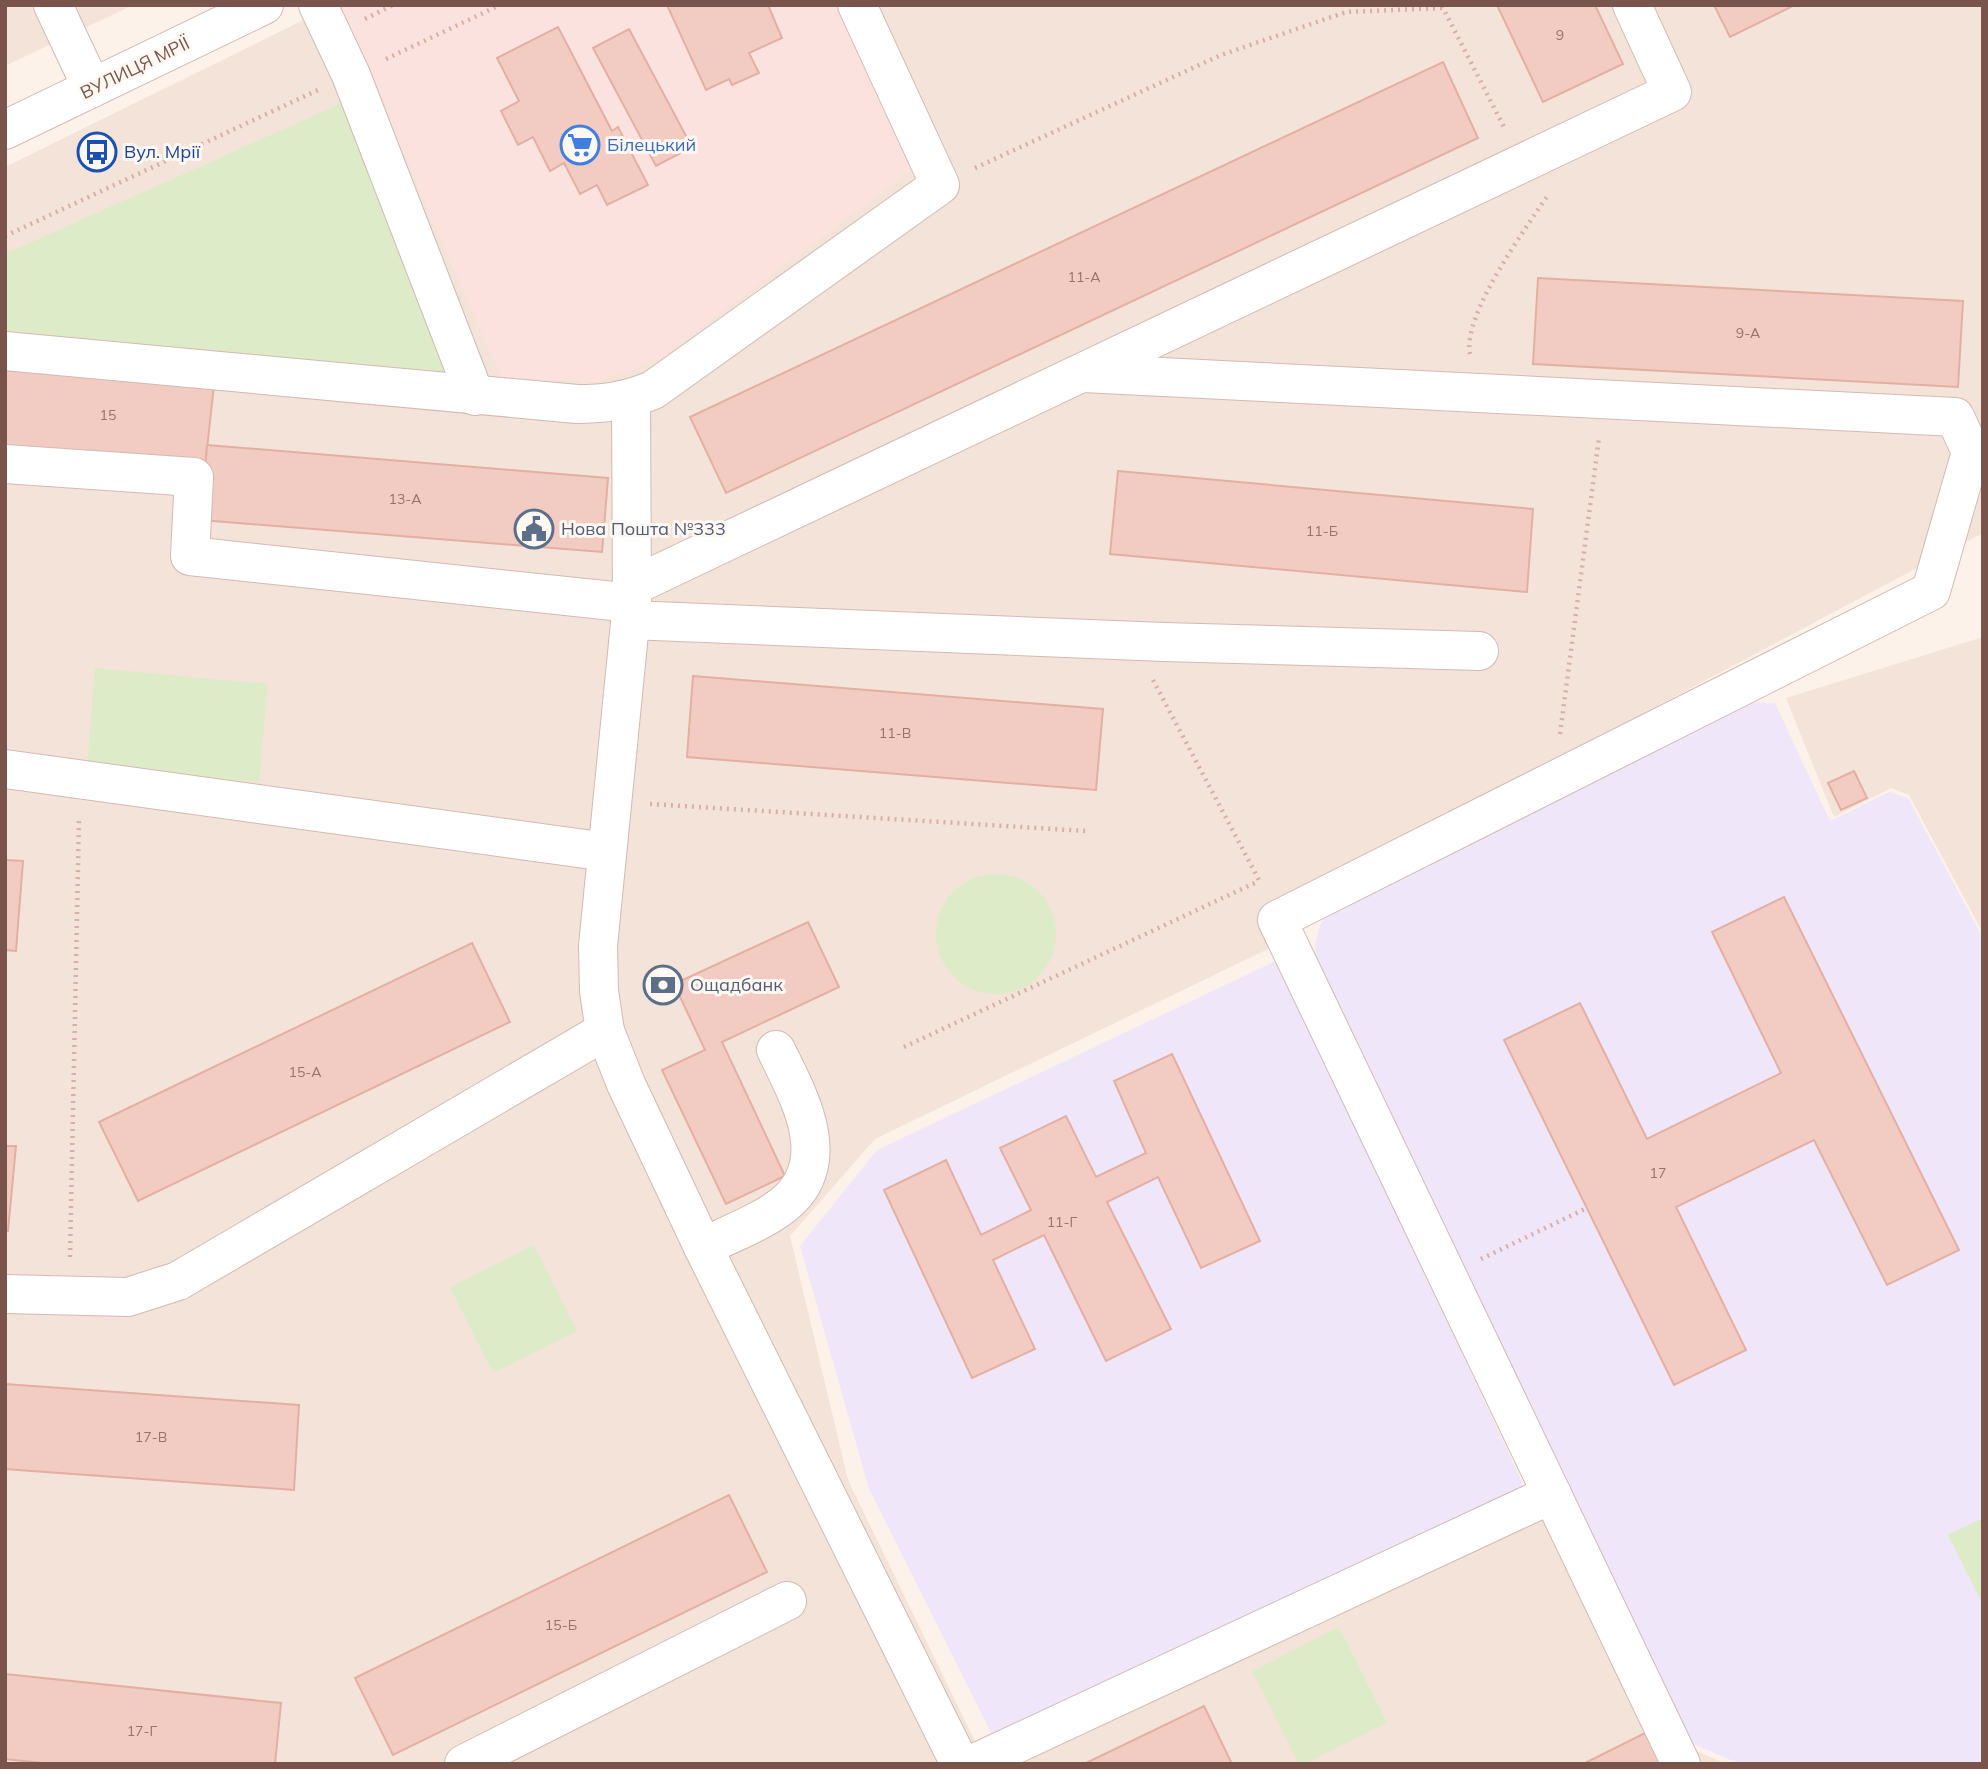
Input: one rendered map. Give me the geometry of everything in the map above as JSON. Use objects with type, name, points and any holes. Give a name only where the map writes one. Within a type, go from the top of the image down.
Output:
[{"type":"street","points":[[53,5],[92,88]]},
{"type":"street","name":"ВУЛИЦЯ МРІЇ","points":[[5,130],[264,5]]},
{"type":"street","points":[[318,5],[351,75],[475,396]]},
{"type":"street","points":[[5,351],[577,404],[606,404],[631,399],[653,390],[940,185],[856,5]]},
{"type":"street","points":[[632,603],[1083,373],[1672,92],[1632,5]]},
{"type":"street","points":[[1083,373],[1955,417],[1972,452],[1931,591],[1277,920],[1682,1764]]},
{"type":"street","points":[[631,399],[632,603],[598,946],[599,991],[605,1031],[626,1084],[703,1247],[960,1764]]},
{"type":"street","points":[[5,464],[194,477],[190,556],[632,603],[1164,642],[1479,651]]},
{"type":"street","points":[[5,769],[607,852]]},
{"type":"street","points":[[5,1294],[128,1297],[178,1281],[605,1031]]},
{"type":"street","points":[[703,1247],[788,1201],[803,1182],[810,1160],[809,1129],[803,1104],[776,1050]]},
{"type":"street","points":[[973,1764],[1552,1494]]},
{"type":"street","points":[[464,1764],[787,1601]]},
{"type":"path","points":[[351,75],[499,5]]},
{"type":"path","points":[[940,185],[1221,55],[1346,12],[1442,6],[1524,163]]},
{"type":"path","points":[[5,236],[305,96]]},
{"type":"path","points":[[1477,393],[1468,344],[1489,286],[1549,195]]},
{"type":"path","points":[[1554,780],[1604,399]]},
{"type":"path","points":[[1164,642],[1153,682],[1277,920]]},
{"type":"path","points":[[69,1296],[80,779]]},
{"type":"path","points":[[612,801],[1086,831]]},
{"type":"path","points":[[904,1047],[1259,881]]},
{"type":"path","points":[[1448,1276],[1587,1208]]},
{"type":"shaded area","points":[[5,5],[133,5],[5,66]]},
{"type":"shaded area","points":[[334,5],[912,171],[836,5],[1983,5],[1983,533],[1290,901],[1268,949],[875,1139],[790,1236],[848,1480],[986,1764],[5,1764],[5,167]]},
{"type":"shaded area","points":[[339,5],[836,5],[912,170],[659,359],[596,382],[501,377]]},
{"type":"shaded area","points":[[1983,637],[1983,933],[1909,795],[1891,788],[1834,817],[1786,698]]},
{"type":"shaded area","points":[[1749,702],[1775,703],[1830,821],[1889,792],[1908,798],[1983,938],[1983,1764],[1740,1764],[1689,1742],[1316,972],[1315,945],[1320,925],[1334,905]]},
{"type":"shaded area","points":[[1278,960],[1526,1490],[996,1743],[869,1489],[800,1246],[877,1150]]},
{"type":"shaded area","points":[[1561,1496],[1684,1746],[1727,1764],[1009,1764]]},
{"type":"green space","points":[[342,103],[451,381],[5,338],[5,254]]},
{"type":"green space","points":[[95,668],[268,684],[259,782],[87,767]]},
{"type":"green space","points":[[996,874],[1019,879],[1038,892],[1051,911],[1056,934],[1051,957],[1038,976],[1019,989],[996,994],[973,989],[954,976],[941,957],[936,934],[941,911],[954,892],[973,879]]},
{"type":"green space","points":[[534,1245],[577,1331],[493,1373],[450,1287]]},
{"type":"green space","points":[[1983,1518],[1983,1605],[1948,1535]]},
{"type":"green space","points":[[1339,1627],[1387,1723],[1304,1764],[1299,1764],[1252,1671]]},
{"type":"building","points":[[667,5],[768,5],[782,38],[749,53],[759,73],[732,85],[729,79],[706,90]]},
{"type":"building","points":[[1497,5],[1595,5],[1623,64],[1543,102]]},
{"type":"building","points":[[1714,5],[1793,5],[1793,6],[1730,37]]},
{"type":"building","points":[[558,27],[612,131],[618,127],[648,185],[607,205],[597,185],[580,194],[564,163],[550,171],[533,137],[518,145],[501,111],[519,101],[497,58]]},
{"type":"building","points":[[629,29],[692,147],[656,166],[593,48]]},
{"type":"building","points":[[1443,62],[1478,138],[726,493],[690,417]]},
{"type":"building","points":[[1538,278],[1963,301],[1958,387],[1533,364]]},
{"type":"building","points":[[5,368],[214,385],[205,467],[5,449]]},
{"type":"building","points":[[207,445],[608,478],[602,552],[201,520]]},
{"type":"building","points":[[1118,471],[1533,509],[1527,592],[1110,554]]},
{"type":"building","points":[[693,676],[1103,709],[1096,790],[687,757]]},
{"type":"building","points":[[1854,771],[1867,798],[1841,810],[1828,783]]},
{"type":"building","points":[[5,860],[23,861],[16,951],[5,950]]},
{"type":"building","points":[[1784,897],[1959,1250],[1887,1285],[1814,1140],[1676,1207],[1746,1350],[1674,1385],[1504,1040],[1580,1003],[1647,1139],[1781,1073],[1712,932]]},
{"type":"building","points":[[808,922],[839,987],[722,1042],[785,1176],[726,1204],[662,1070],[705,1050],[674,984]]},
{"type":"building","points":[[472,943],[510,1022],[138,1201],[99,1122]]},
{"type":"building","points":[[1172,1054],[1260,1241],[1201,1268],[1158,1177],[1107,1202],[1171,1329],[1106,1361],[1044,1235],[993,1260],[1035,1349],[972,1378],[884,1190],[946,1160],[981,1235],[1031,1210],[1000,1148],[1066,1116],[1096,1177],[1146,1153],[1114,1081]]},
{"type":"building","points":[[5,1146],[16,1146],[8,1231],[5,1230]]},
{"type":"building","points":[[5,1384],[299,1405],[294,1490],[5,1469]]},
{"type":"building","points":[[729,1495],[767,1572],[393,1755],[355,1678]]},
{"type":"building","points":[[5,1674],[281,1703],[275,1764],[52,1764],[5,1759]]},
{"type":"building","points":[[1204,1706],[1232,1764],[1084,1764]]},
{"type":"building","points":[[1649,1731],[1665,1764],[1583,1764]]},
{"type":"place","name":"Білецький","points":[[580,145]]},
{"type":"place","name":"Вул. Мрії","points":[[97,152]]},
{"type":"place","name":"Нова Пошта №333","points":[[534,529]]},
{"type":"place","name":"Ощадбанк","points":[[663,985]]}]
